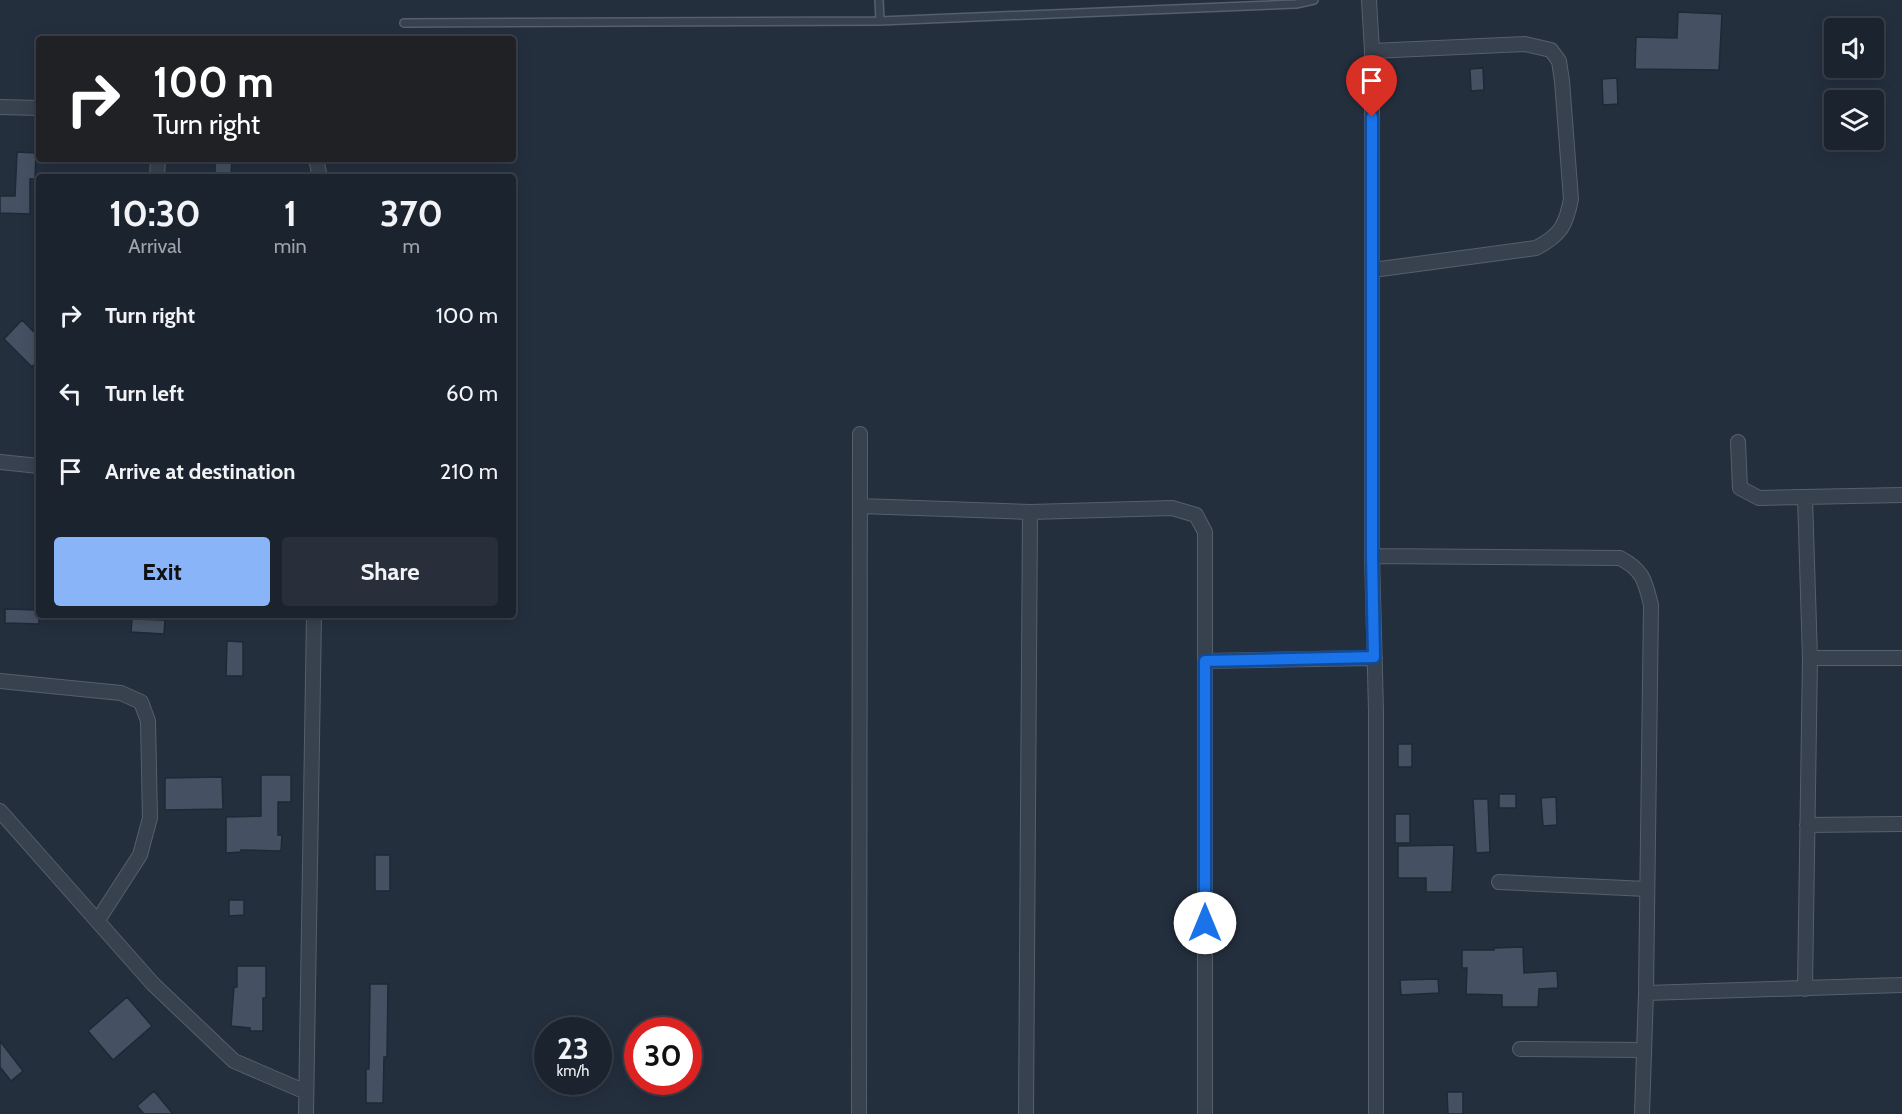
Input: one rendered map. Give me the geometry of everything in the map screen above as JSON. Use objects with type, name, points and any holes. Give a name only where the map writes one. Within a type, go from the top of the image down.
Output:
[{"type":"street","points":[[1369,0],[1372,51],[1372,556],[1376,1114]]},
{"type":"street","points":[[1372,51],[1525,44],[1551,50],[1559,61],[1562,81],[1571,199],[1567,218],[1561,230],[1549,241],[1536,248],[1373,270]]},
{"type":"street","points":[[0,107],[36,108]]},
{"type":"street","points":[[859,1114],[860,434]]},
{"type":"street","points":[[1738,442],[1740,488],[1759,498],[1902,495]]},
{"type":"street","points":[[0,462],[36,466]]},
{"type":"street","points":[[1805,497],[1810,658],[1805,989]]},
{"type":"street","points":[[860,506],[1030,512],[1172,508],[1196,515],[1205,532],[1205,1114]]},
{"type":"street","points":[[1026,1114],[1030,512]]},
{"type":"street","points":[[1372,556],[1620,558],[1631,564],[1642,575],[1650,605],[1646,993],[1642,1114]]},
{"type":"street","points":[[306,1114],[314,618]]},
{"type":"street","points":[[1205,661],[1374,657]]},
{"type":"street","points":[[1810,658],[1902,658]]},
{"type":"street","points":[[0,681],[121,693],[141,702],[148,721],[150,818],[140,855],[98,920]]},
{"type":"street","points":[[0,811],[153,984],[234,1061],[306,1092]]},
{"type":"street","points":[[1807,825],[1902,824]]},
{"type":"street","points":[[1498,882],[1647,889]]},
{"type":"street","points":[[1646,993],[1902,985]]},
{"type":"street","points":[[1520,1049],[1644,1050]]},
{"type":"lane","points":[[879,0],[880,21]]},
{"type":"lane","points":[[404,23],[880,21],[1296,4],[1314,0]]},
{"type":"building","points":[[1678,12],[1722,14],[1719,70],[1635,69],[1636,37],[1677,38]]},
{"type":"building","points":[[1483,68],[1484,90],[1471,91],[1470,69]]},
{"type":"building","points":[[1617,78],[1618,104],[1603,105],[1602,79]]},
{"type":"building","points":[[17,152],[36,153],[35,179],[30,179],[30,214],[0,213],[0,196],[15,196]]},
{"type":"building","points":[[215,162],[232,162],[231,174],[215,174]]},
{"type":"building","points":[[22,320],[36,334],[36,362],[32,367],[4,339]]},
{"type":"building","points":[[5,609],[36,610],[36,618],[39,618],[39,624],[5,623]]},
{"type":"building","points":[[132,619],[165,620],[164,634],[131,632]]},
{"type":"building","points":[[227,641],[243,642],[243,676],[226,676]]},
{"type":"building","points":[[1398,744],[1412,744],[1412,767],[1398,767]]},
{"type":"building","points":[[261,775],[291,775],[291,802],[278,802],[278,835],[282,835],[281,851],[241,850],[241,852],[226,853],[226,817],[261,816]]},
{"type":"building","points":[[222,777],[223,809],[165,810],[165,778]]},
{"type":"building","points":[[1499,794],[1516,794],[1516,808],[1499,808]]},
{"type":"building","points":[[1556,797],[1557,825],[1543,826],[1541,798]]},
{"type":"building","points":[[1473,799],[1488,799],[1490,852],[1476,853]]},
{"type":"building","points":[[1395,814],[1410,814],[1410,843],[1395,843]]},
{"type":"building","points":[[1454,845],[1452,892],[1426,892],[1426,878],[1398,878],[1398,846]]},
{"type":"building","points":[[375,855],[390,855],[390,891],[375,891]]},
{"type":"building","points":[[229,900],[244,900],[244,915],[229,916]]},
{"type":"building","points":[[1523,947],[1524,973],[1557,971],[1558,988],[1539,989],[1538,1007],[1502,1007],[1502,995],[1466,994],[1467,968],[1462,968],[1462,950]]},
{"type":"building","points":[[237,966],[266,966],[263,1031],[250,1031],[250,1028],[231,1026],[234,987],[237,987]]},
{"type":"building","points":[[1438,979],[1439,993],[1401,995],[1400,980]]},
{"type":"building","points":[[370,984],[388,984],[387,1057],[384,1057],[383,1103],[366,1103],[366,1069],[369,1069]]},
{"type":"building","points":[[127,997],[152,1026],[113,1060],[88,1031]]},
{"type":"building","points":[[0,1041],[23,1071],[11,1081],[0,1067]]},
{"type":"building","points":[[154,1091],[173,1114],[144,1114],[137,1106]]},
{"type":"building","points":[[1447,1092],[1463,1092],[1463,1114],[1448,1114]]},
{"type":"route","points":[[1205,923],[1205,661],[1374,657],[1372,117]]}]
